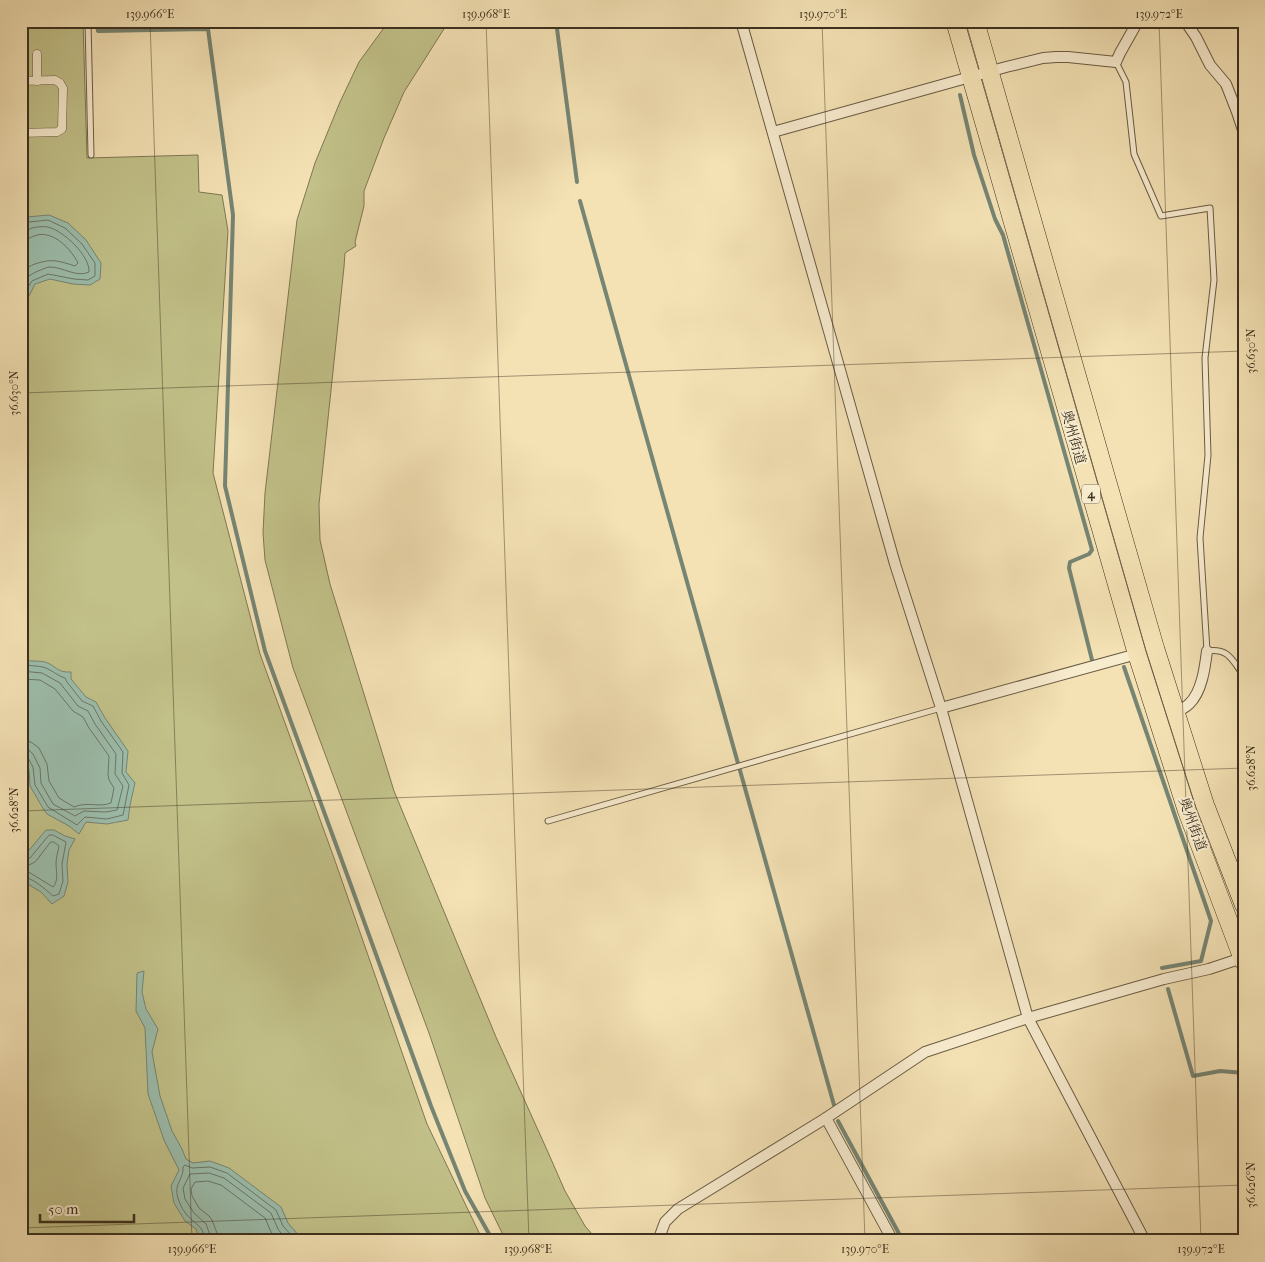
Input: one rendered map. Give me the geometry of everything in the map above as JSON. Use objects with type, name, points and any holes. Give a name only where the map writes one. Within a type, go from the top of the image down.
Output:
[{"type":"highway","name":"奥州街道","points":[[955,21],[1137,654],[1187,811],[1243,960]]},
{"type":"highway","name":"奥州街道","points":[[975,21],[1155,648],[1205,805],[1244,905]]},
{"type":"street","points":[[741,21],[895,564],[941,708],[1028,1018],[1145,1241]]},
{"type":"street","points":[[772,132],[1043,58],[1068,57],[1116,62],[1138,21]]},
{"type":"street","points":[[1185,21],[1196,37],[1210,65],[1226,84],[1244,132]]},
{"type":"street","points":[[37,54],[38,81]]},
{"type":"street","points":[[21,81],[55,80],[64,88],[62,129],[57,132],[21,133]]},
{"type":"street","points":[[1175,713],[1188,706],[1198,690],[1204,673],[1207,651]]},
{"type":"street","points":[[941,708],[1137,654]]},
{"type":"street","points":[[658,1241],[665,1222],[678,1209],[826,1118],[925,1052],[1028,1018],[1164,979],[1243,960]]},
{"type":"street","points":[[826,1118],[893,1241]]},
{"type":"lane","points":[[88,21],[91,155]]},
{"type":"lane","points":[[1116,62],[1126,82],[1134,154],[1161,216],[1210,208],[1214,280],[1205,358],[1208,455],[1200,538],[1207,651],[1216,650],[1228,654],[1244,676]]},
{"type":"lane","points":[[548,821],[941,708]]},
{"type":"shaded area","points":[[21,21],[83,21],[87,158],[198,155],[199,192],[222,195],[228,231],[213,473],[260,654],[427,1124],[483,1241],[21,1241]]},
{"type":"shaded area","points":[[389,21],[449,21],[404,92],[364,191],[364,206],[355,242],[356,246],[345,253],[319,504],[320,540],[330,584],[394,791],[496,1037],[565,1191],[585,1226],[592,1234],[587,1238],[588,1241],[506,1241],[485,1198],[429,1033],[293,668],[265,560],[263,533],[265,493],[297,220],[315,163],[340,102],[359,62]]},
{"type":"water","points":[[49,215],[68,223],[86,240],[101,263],[100,279],[90,285],[73,284],[50,279],[35,284],[28,298],[21,305],[21,224],[26,217]]},
{"type":"water","points":[[21,657],[29,661],[49,663],[59,670],[71,672],[71,679],[86,697],[96,702],[128,751],[126,772],[135,783],[128,820],[107,824],[86,822],[79,834],[47,814],[44,810],[30,786],[29,770],[21,755]]},
{"type":"water","points":[[46,830],[54,830],[75,839],[69,850],[67,864],[68,882],[64,896],[52,904],[41,892],[21,880],[21,857],[26,854]]},
{"type":"water","points":[[144,971],[142,992],[146,1009],[158,1029],[152,1052],[160,1096],[172,1131],[186,1159],[193,1163],[210,1161],[229,1168],[281,1207],[288,1223],[300,1237],[297,1241],[200,1241],[196,1229],[185,1221],[174,1203],[171,1186],[179,1170],[164,1140],[148,1094],[145,1028],[136,1011],[137,973]]},
{"type":"waterway","points":[[97,21],[98,31],[208,29],[233,215],[225,486],[265,651],[431,1106],[465,1191],[493,1241]]},
{"type":"waterway","points":[[556,21],[577,182]]},
{"type":"waterway","points":[[960,95],[974,155],[995,219],[1003,235],[1092,550],[1089,554],[1070,562],[1069,568],[1092,660]]},
{"type":"waterway","points":[[580,201],[834,1105]]},
{"type":"waterway","points":[[1124,667],[1211,921],[1201,961],[1162,968]]},
{"type":"waterway","points":[[1168,989],[1193,1076],[1220,1071],[1244,1073]]},
{"type":"waterway","points":[[838,1121],[903,1241]]}]
